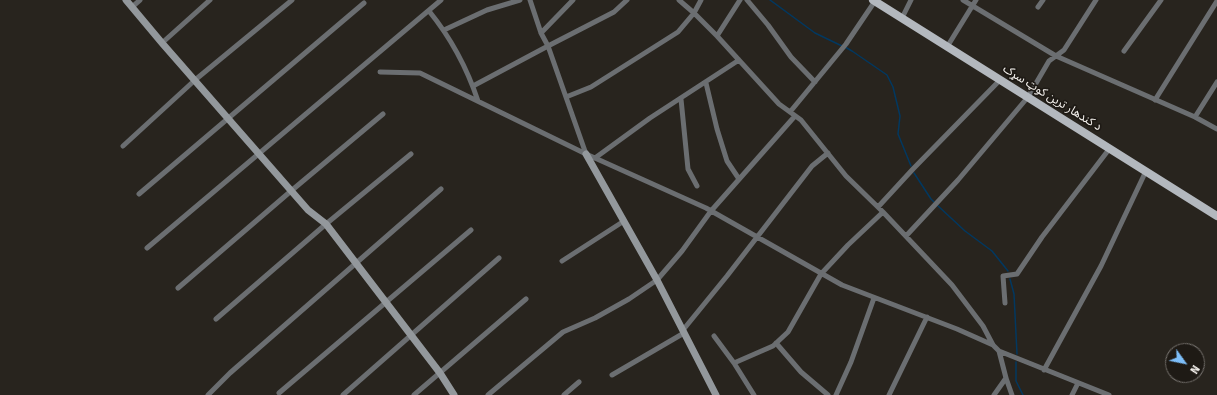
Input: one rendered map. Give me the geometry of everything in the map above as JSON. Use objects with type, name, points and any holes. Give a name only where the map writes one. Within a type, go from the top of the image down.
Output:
[{"type":"main road","name":"د کندهار ترين کوټ سړک","points":[[874,1],[1217,216]]},
{"type":"street","points":[[126,0],[291,191],[308,210],[326,224],[440,373],[454,395]]},
{"type":"street","points":[[132,7],[140,0]]},
{"type":"street","points":[[162,43],[210,0]]},
{"type":"street","points":[[123,146],[195,80],[292,0]]},
{"type":"street","points":[[147,248],[441,0]]},
{"type":"street","points":[[444,30],[487,10],[520,0]]},
{"type":"street","points":[[530,0],[540,33],[548,46],[586,154],[657,280],[716,395]]},
{"type":"street","points":[[540,33],[573,0]]},
{"type":"street","points":[[473,86],[614,12],[627,0]]},
{"type":"street","points":[[679,0],[717,36],[779,104],[801,120],[846,176],[883,212],[952,285],[983,326],[993,346],[998,351],[1109,395]]},
{"type":"street","points":[[566,97],[592,87],[678,32],[694,13],[701,0]]},
{"type":"street","points":[[717,36],[740,0]]},
{"type":"street","points":[[747,0],[768,25],[791,57],[815,82]]},
{"type":"street","points":[[902,18],[911,0]]},
{"type":"street","points":[[963,0],[1056,56],[1195,117],[1217,129]]},
{"type":"street","points":[[947,47],[976,0]]},
{"type":"street","points":[[1038,8],[1043,0]]},
{"type":"street","points":[[906,236],[941,200],[1028,97],[1049,61],[1064,50],[1096,0]]},
{"type":"street","points":[[1124,51],[1161,0]]},
{"type":"street","points":[[790,112],[846,44],[874,1]]},
{"type":"street","points":[[1155,100],[1217,1]]},
{"type":"street","points":[[139,194],[364,3]]},
{"type":"street","points":[[429,11],[444,30],[459,54],[478,101]]},
{"type":"street","points":[[595,158],[650,118],[706,83],[739,60]]},
{"type":"street","points":[[380,72],[420,73],[586,154],[711,211],[842,285],[957,329],[993,346]]},
{"type":"street","points":[[878,207],[1000,80]]},
{"type":"street","points":[[1195,117],[1217,82]]},
{"type":"street","points":[[706,83],[717,129],[727,161],[739,179]]},
{"type":"street","points":[[681,99],[688,169],[697,186]]},
{"type":"street","points":[[178,288],[383,114]]},
{"type":"street","points":[[488,395],[563,332],[595,318],[657,280],[682,251],[711,211],[795,116]]},
{"type":"street","points":[[1005,303],[1002,276],[1017,274],[1042,237],[1110,148]]},
{"type":"street","points":[[612,375],[684,331],[812,166],[828,153]]},
{"type":"street","points":[[216,320],[326,224],[411,154]]},
{"type":"street","points":[[1044,370],[1102,266],[1146,171]]},
{"type":"street","points":[[208,395],[230,373],[441,189]]},
{"type":"street","points":[[734,363],[773,346],[788,332],[821,274],[848,245],[883,212]]},
{"type":"street","points":[[562,261],[624,221]]},
{"type":"street","points":[[279,393],[470,230]]},
{"type":"street","points":[[343,395],[499,258]]},
{"type":"street","points":[[836,395],[851,362],[874,298]]},
{"type":"street","points":[[414,395],[526,299]]},
{"type":"street","points":[[890,395],[927,317]]},
{"type":"street","points":[[714,336],[734,363],[754,395]]},
{"type":"street","points":[[776,343],[802,372],[828,395]]},
{"type":"street","points":[[998,351],[1012,395]]},
{"type":"street","points":[[994,395],[1006,378]]},
{"type":"street","points":[[564,395],[579,382]]},
{"type":"street","points":[[1072,395],[1078,383]]},
{"type":"waterway","points":[[770,0],[815,33],[842,46]]},
{"type":"waterway","points":[[845,47],[887,75],[893,87],[900,116],[898,134],[911,166]]},
{"type":"waterway","points":[[914,173],[934,202]]},
{"type":"waterway","points":[[937,205],[965,231],[992,251],[1008,271]]},
{"type":"waterway","points":[[1010,279],[1014,294],[1017,354]]},
{"type":"waterway","points":[[1016,362],[1016,381],[1023,395]]}]
